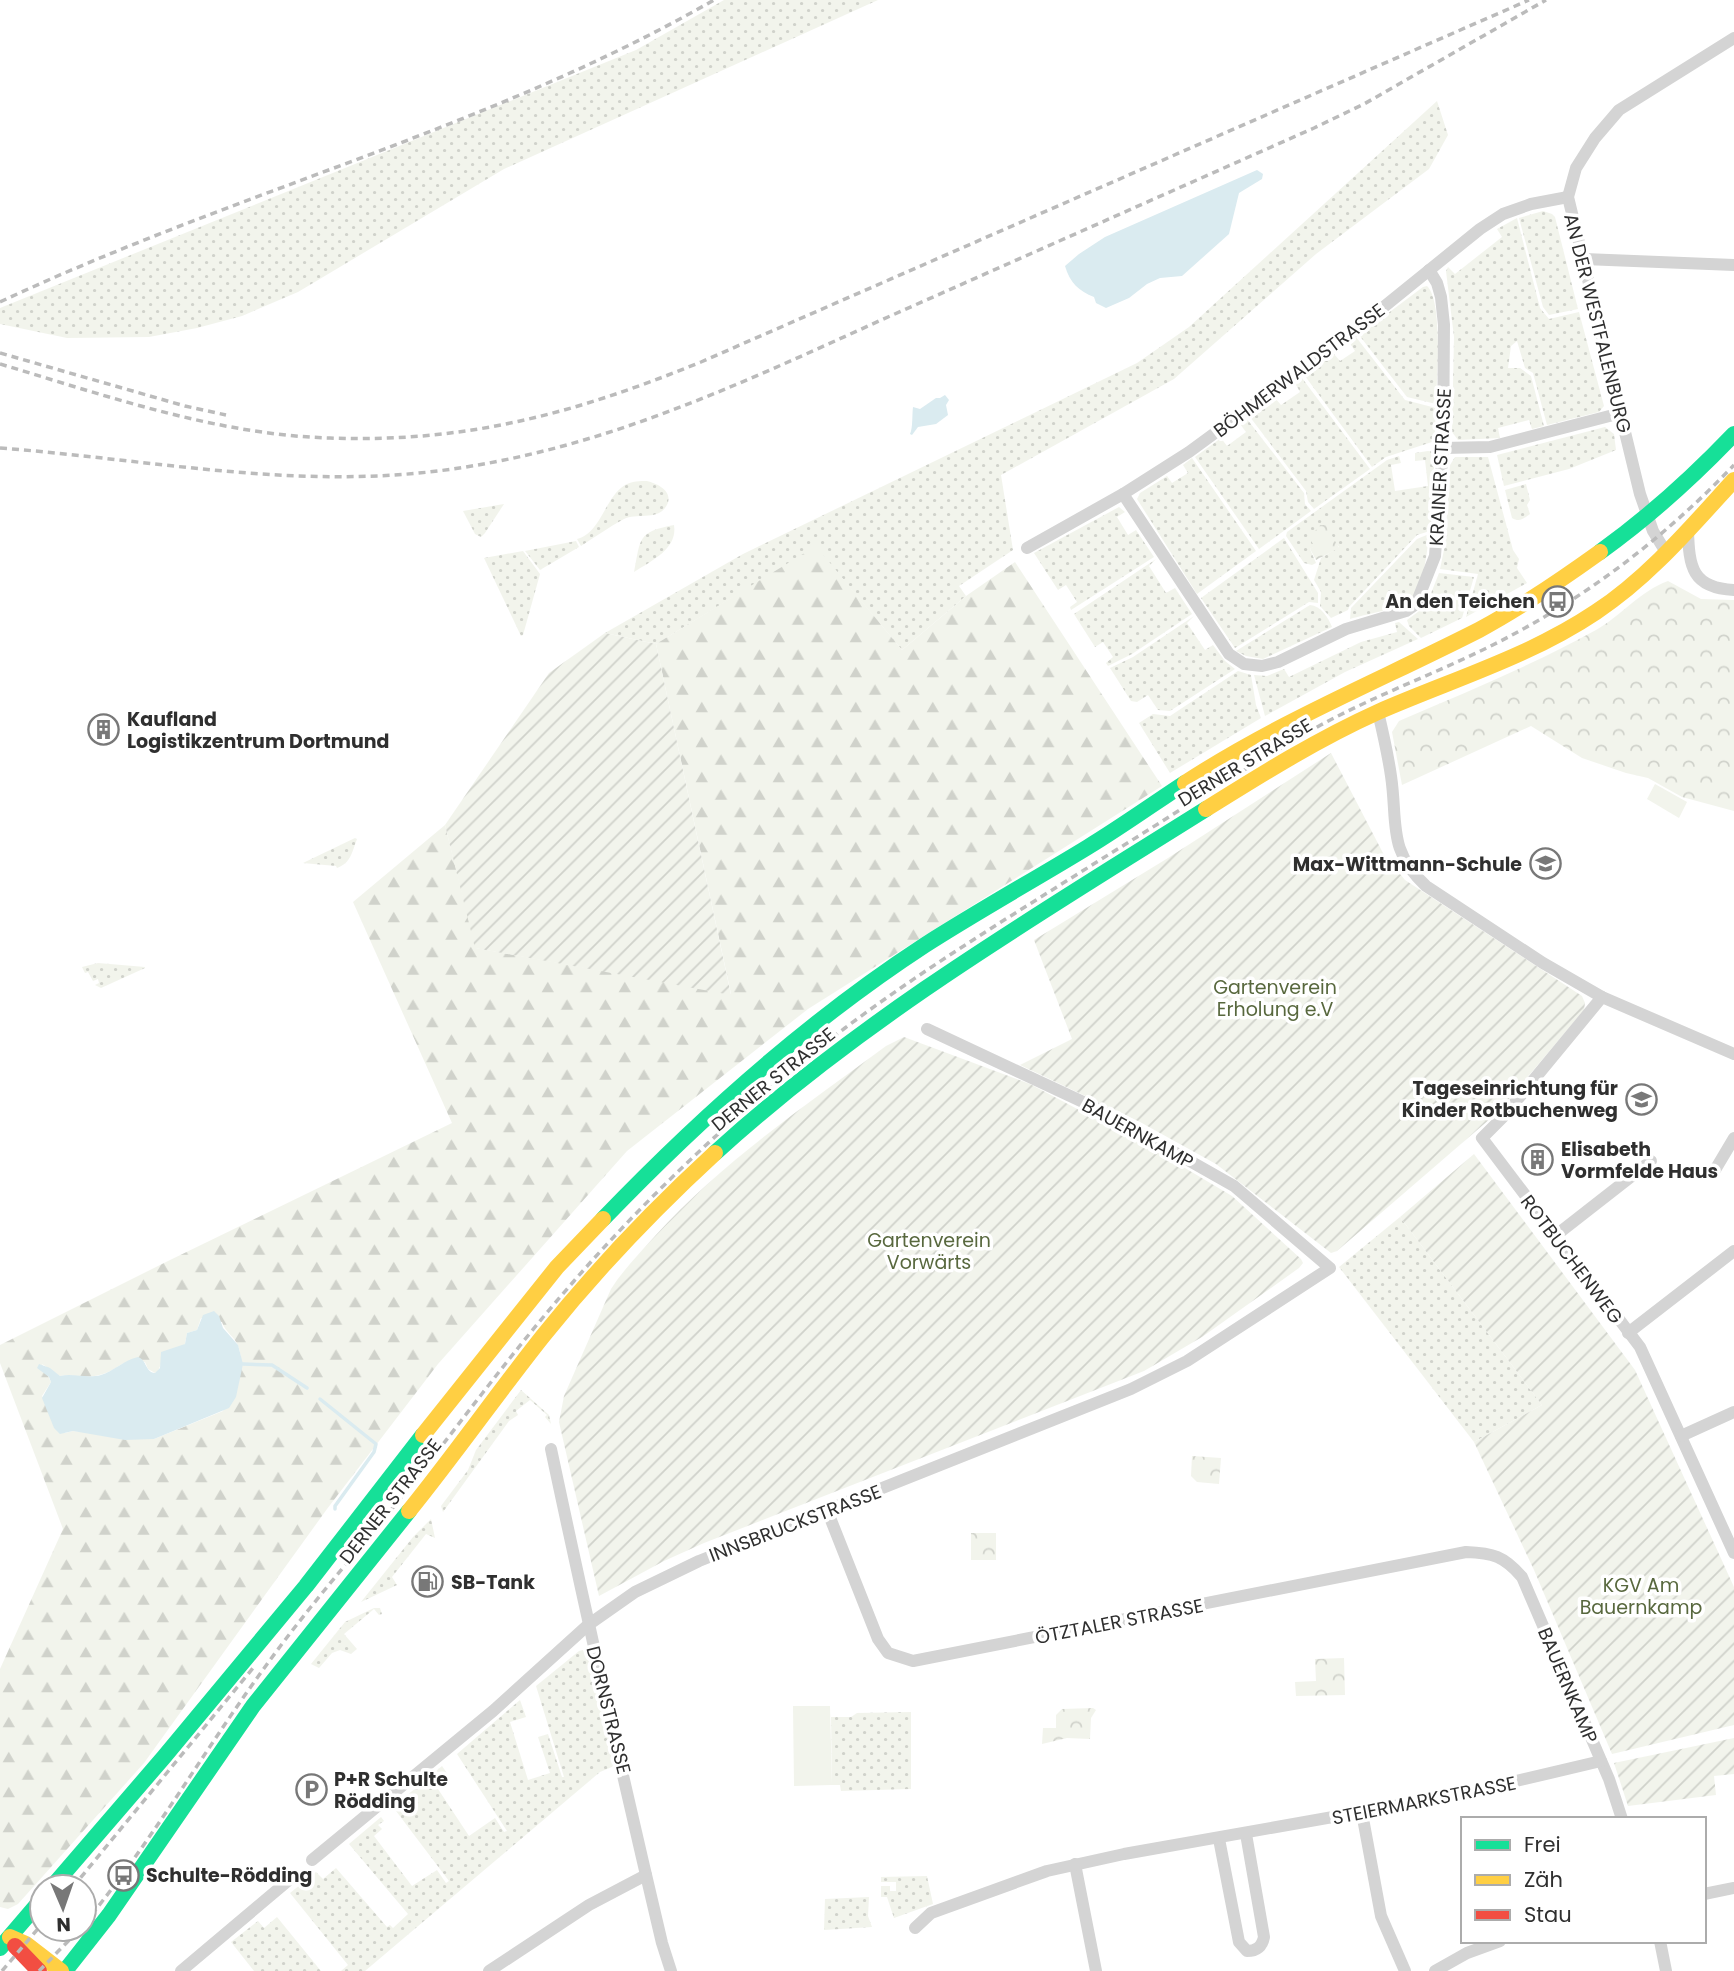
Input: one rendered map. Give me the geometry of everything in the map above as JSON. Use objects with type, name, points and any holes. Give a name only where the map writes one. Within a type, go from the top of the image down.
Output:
[{"type":"main road","name":"DERNER STRASSE","points":[[64,1873],[289,1606],[493,1345],[558,1268],[648,1172],[741,1085],[842,1004],[960,923],[1091,845],[1214,764],[1360,686],[1513,612],[1579,569],[1648,517],[1699,472],[1734,434]]},
{"type":"main road","name":"DERNER STRASSE","points":[[63,1971],[114,1910],[229,1738],[376,1555],[561,1314],[614,1253],[723,1146],[791,1088],[955,969],[1018,926],[1267,771],[1378,712],[1559,634],[1615,598],[1667,554],[1734,480]]},
{"type":"main road","points":[[3,1938],[28,1913]]},
{"type":"main road","points":[[3,1938],[26,1944],[63,1971]]},
{"type":"main road","points":[[3,1938],[39,1971]]},
{"type":"street","name":"AN DER WESTFALENBURG","points":[[1667,554],[1656,538],[1648,517],[1628,448],[1568,197],[1576,168],[1595,138],[1619,110],[1734,38]]},
{"type":"street","name":"BÖHMERWALDSTRASSE","points":[[1027,548],[1123,494],[1227,425],[1354,331],[1480,229],[1503,214],[1531,204],[1568,197]]},
{"type":"street","points":[[1584,259],[1734,265]]},
{"type":"street","name":"KRAINER STRASSE","points":[[1123,494],[1229,653],[1244,664],[1262,666],[1278,662],[1346,629],[1406,611],[1416,604],[1435,556],[1443,448],[1444,326],[1441,297],[1437,283],[1429,271]]},
{"type":"street","points":[[1443,448],[1490,447],[1621,413]]},
{"type":"street","points":[[1688,530],[1689,555],[1698,577],[1717,589],[1734,590]]},
{"type":"street","points":[[1378,712],[1391,778],[1399,848],[1408,868],[1426,886],[1543,963],[1602,997],[1734,1054]]},
{"type":"street","name":"ROTBUCHENWEG","points":[[1602,997],[1503,1117],[1482,1138],[1640,1348],[1734,1552]]},
{"type":"street","name":"BAUERNKAMP","points":[[927,1029],[1098,1109],[1234,1186],[1329,1268]]},
{"type":"street","points":[[1715,1170],[1734,1138]]},
{"type":"street","points":[[1555,1236],[1651,1161]]},
{"type":"street","points":[[1628,1333],[1734,1251]]},
{"type":"street","name":"INNSBRUCKSTRASSE","points":[[312,1860],[493,1711],[588,1625],[635,1592],[668,1574],[1131,1389],[1187,1361],[1329,1268]]},
{"type":"street","points":[[1681,1436],[1734,1412]]},
{"type":"street","name":"DORNSTRASSE","points":[[551,1448],[588,1625],[671,1971]]},
{"type":"street","name":"ÖTZTALER STRASSE","points":[[827,1510],[878,1639],[888,1653],[914,1661],[1466,1552],[1486,1553],[1504,1558]]},
{"type":"street","name":"BAUERNKAMP","points":[[1504,1558],[1522,1577],[1601,1761],[1621,1817]]},
{"type":"street","name":"STEIERMARKSTRASSE","points":[[915,1928],[931,1913],[1028,1877],[1075,1864],[1457,1795],[1601,1761]]},
{"type":"street","points":[[1362,1813],[1381,1916],[1405,1971]]},
{"type":"street","points":[[1219,1839],[1239,1942],[1247,1951],[1254,1951],[1259,1948],[1264,1937],[1246,1834]]},
{"type":"street","points":[[1075,1864],[1096,1971]]},
{"type":"street","points":[[489,1971],[589,1905],[646,1875]]},
{"type":"street","points":[[181,1971],[289,1880]]},
{"type":"street","points":[[1706,1894],[1734,1888]]},
{"type":"street","points":[[1435,1971],[1467,1953],[1494,1943]]},
{"type":"street","points":[[1660,1943],[1666,1971]]},
{"type":"green space","points":[[724,0],[878,0],[504,169],[298,292],[242,316],[149,337],[67,338],[0,324],[0,308],[636,50]]},
{"type":"green space","points":[[1437,101],[1448,135],[1429,169],[1316,254],[1174,379],[1001,475],[1013,550],[959,586],[966,596],[902,650],[816,547],[656,644],[605,633],[743,554],[1137,363],[1189,327]]},
{"type":"green space","points":[[1543,211],[1555,217],[1578,309],[1549,315],[1543,307],[1519,218]]},
{"type":"green space","points":[[1517,218],[1540,308],[1549,319],[1579,312],[1604,406],[1599,412],[1547,425],[1533,373],[1525,368],[1517,341],[1511,346],[1508,368],[1520,368],[1531,376],[1544,426],[1532,429],[1529,420],[1498,428],[1500,438],[1458,440],[1452,432],[1454,337],[1446,271],[1448,267],[1455,274],[1502,237],[1497,229]]},
{"type":"green space","points":[[1427,286],[1432,294],[1437,324],[1436,404],[1407,397],[1359,335]]},
{"type":"green space","points":[[1356,337],[1405,400],[1436,408],[1435,441],[1386,457],[1372,467],[1305,376],[1334,354],[1340,361],[1355,351],[1349,342]]},
{"type":"green space","points":[[1302,378],[1370,469],[1314,509],[1308,502],[1306,491],[1250,417],[1275,398],[1281,405],[1300,392],[1295,383]]},
{"type":"green space","points":[[1247,419],[1304,493],[1305,504],[1311,511],[1259,549],[1195,457],[1221,438],[1227,446],[1246,432],[1240,424]]},
{"type":"green space","points":[[1605,427],[1614,434],[1616,450],[1569,469],[1504,486],[1497,455]]},
{"type":"green space","points":[[1435,452],[1430,531],[1417,535],[1348,610],[1331,618],[1320,606],[1321,592],[1314,580],[1321,558],[1339,547],[1320,529],[1315,546],[1310,549],[1316,563],[1304,563],[1286,536],[1287,532],[1387,460],[1399,456],[1401,463],[1391,465],[1395,491],[1428,486],[1425,460],[1415,461],[1415,453]]},
{"type":"green space","points":[[1455,457],[1488,457],[1513,550],[1519,559],[1517,568],[1527,583],[1466,617],[1478,574],[1440,569],[1445,545],[1450,465]]},
{"type":"green space","points":[[1192,458],[1256,551],[1197,594],[1137,499],[1140,493],[1167,476],[1172,483],[1188,473],[1183,465]]},
{"type":"green space","points":[[647,481],[665,490],[669,498],[661,512],[624,519],[581,546],[577,539],[592,530],[618,491],[630,483]]},
{"type":"green space","points":[[1526,484],[1530,514],[1517,520],[1512,518],[1505,490]]},
{"type":"green space","points":[[504,504],[485,533],[481,537],[475,534],[463,511]]},
{"type":"green space","points":[[1119,507],[1125,512],[1117,517],[1128,535],[1136,530],[1154,557],[1071,610],[1070,607],[1077,602],[1066,585],[1058,590],[1034,553]]},
{"type":"green space","points":[[674,525],[672,541],[668,548],[634,572],[643,538],[653,531]]},
{"type":"green space","points":[[1320,525],[1329,525],[1339,548],[1316,560],[1310,549],[1314,546],[1307,533],[1319,529]]},
{"type":"green space","points":[[1429,534],[1424,570],[1413,596],[1396,607],[1350,619],[1351,608],[1417,539]]},
{"type":"green space","points":[[1284,538],[1318,593],[1318,603],[1309,602],[1235,648],[1201,598]]},
{"type":"green space","points":[[576,541],[579,547],[540,570],[525,551]]},
{"type":"green space","points":[[816,546],[902,650],[966,596],[1015,562],[1162,786],[808,1009],[627,1151],[438,1364],[327,1509],[144,1763],[46,1873],[28,1873],[28,1893],[18,1904],[8,1909],[0,1907],[0,1669],[63,1529],[0,1363],[0,1345],[452,1123],[353,902],[445,825],[476,948],[731,994],[656,644]],"holes":[[[201,1318],[222,1322],[237,1343],[241,1363],[238,1379],[223,1411],[154,1439],[73,1431],[65,1433],[42,1396],[51,1382],[42,1364],[60,1376],[94,1376],[124,1363],[136,1361],[145,1362],[148,1369],[155,1373],[161,1364],[185,1344],[187,1333],[197,1330]]]},
{"type":"green space","points":[[523,551],[540,574],[521,636],[484,558]]},
{"type":"green space","points":[[1156,559],[1149,566],[1166,593],[1175,588],[1192,614],[1132,654],[1108,666],[1106,663],[1113,657],[1103,642],[1095,647],[1074,614]]},
{"type":"green space","points":[[1439,573],[1474,577],[1462,618],[1421,638],[1409,626],[1407,620],[1426,606]]},
{"type":"green space","points":[[1668,581],[1701,599],[1734,600],[1734,811],[1682,797],[1648,778],[1582,758],[1531,726],[1402,785],[1392,732],[1399,721],[1572,643],[1605,624],[1648,591]]},
{"type":"green space","points":[[1310,605],[1318,607],[1324,613],[1332,627],[1263,659],[1236,651]]},
{"type":"green space","points":[[1194,616],[1187,623],[1205,650],[1213,645],[1235,669],[1170,711],[1158,710],[1148,695],[1137,702],[1131,701],[1110,668],[1133,657]]},
{"type":"green space","points":[[1399,622],[1418,639],[1345,672],[1265,716],[1254,675],[1267,676],[1284,669],[1289,677],[1361,642],[1397,632],[1395,623]]},
{"type":"green space","points":[[605,633],[656,644],[731,995],[475,948],[445,825],[549,673]]},
{"type":"green space","points":[[1238,671],[1251,675],[1261,718],[1170,773],[1139,723],[1153,714],[1170,716]]},
{"type":"green space","name":"Gartenverein Erholung e.V","points":[[1331,753],[1383,853],[1405,880],[1582,996],[1585,1003],[1584,1010],[1498,1112],[1337,1251],[1331,1253],[1216,1164],[1140,1122],[1020,1065],[1072,1039],[1034,940]]},
{"type":"green space","points":[[1655,784],[1687,802],[1679,818],[1647,799]]},
{"type":"green space","points":[[357,839],[350,856],[342,866],[337,868],[303,863]]},
{"type":"green space","points":[[98,963],[145,968],[101,988],[95,985],[99,983],[98,979],[93,981],[82,967]]},
{"type":"green space","name":"Gartenverein Vorwärts","points":[[904,1037],[1030,1084],[1153,1149],[1232,1196],[1303,1263],[1202,1337],[1144,1371],[704,1543],[599,1596],[559,1422],[564,1396],[611,1289],[655,1236],[708,1183],[795,1113],[886,1046]]},
{"type":"green space","name":"KGV Am Bauernkamp","points":[[1474,1154],[1635,1370],[1734,1587],[1734,1725],[1612,1754],[1534,1570],[1474,1442],[1542,1405],[1400,1217]]},
{"type":"green space","points":[[1400,1217],[1542,1405],[1474,1442],[1339,1267]]},
{"type":"green space","points":[[521,1390],[549,1415],[551,1424],[545,1417],[547,1415],[530,1400],[516,1411],[518,1415],[509,1421],[443,1512],[441,1506],[468,1470],[476,1450]]},
{"type":"green space","points":[[1192,1456],[1221,1458],[1219,1484],[1197,1482],[1191,1476]]},
{"type":"green space","points":[[431,1519],[435,1538],[426,1534],[392,1577],[397,1585],[361,1602],[413,1537]]},
{"type":"green space","points":[[971,1533],[996,1533],[996,1560],[971,1560]]},
{"type":"green space","points":[[374,1608],[380,1608],[382,1614],[379,1615],[374,1609],[344,1634],[357,1649],[351,1654],[340,1650],[332,1653],[319,1668],[311,1664],[345,1622]]},
{"type":"green space","points":[[583,1650],[590,1656],[614,1766],[600,1772],[365,1971],[341,1971],[348,1965],[290,1893],[316,1872],[323,1879],[336,1868],[387,1927],[390,1925],[393,1928],[408,1914],[349,1844],[381,1817],[384,1821],[378,1825],[382,1829],[374,1836],[412,1886],[437,1870],[446,1883],[449,1881],[393,1807],[442,1766],[449,1776],[436,1786],[469,1836],[495,1818],[504,1832],[507,1831],[457,1754],[520,1700],[526,1717],[510,1722],[528,1780],[550,1773],[538,1737],[548,1734],[564,1777],[536,1686]]},
{"type":"green space","points":[[1344,1658],[1345,1695],[1296,1696],[1295,1682],[1316,1681],[1315,1659]]},
{"type":"green space","points":[[793,1706],[830,1706],[832,1785],[794,1786]]},
{"type":"green space","points":[[1062,1709],[1096,1710],[1091,1718],[1090,1739],[1067,1738],[1042,1744],[1043,1728],[1056,1728],[1056,1715]]},
{"type":"green space","points":[[911,1712],[911,1789],[841,1791],[840,1785],[832,1785],[831,1717],[851,1717],[857,1713]]},
{"type":"green space","points":[[1734,1738],[1734,1774],[1714,1776],[1716,1795],[1628,1806],[1614,1763]]},
{"type":"green space","points":[[927,1876],[933,1904],[894,1918],[887,1897],[881,1897],[881,1886],[890,1886],[890,1891],[896,1891],[896,1882],[881,1882],[881,1877]]},
{"type":"green space","points":[[869,1897],[868,1916],[872,1927],[824,1930],[825,1899]]},
{"type":"green space","points":[[277,1917],[321,1971],[254,1971],[231,1942],[258,1921],[264,1928]]},
{"type":"shaded area","points":[[1257,170],[1263,174],[1262,179],[1239,193],[1229,234],[1182,276],[1160,278],[1129,298],[1106,308],[1096,303],[1094,297],[1072,282],[1065,266],[1105,237]]},
{"type":"shaded area","points":[[945,395],[949,400],[946,405],[948,415],[936,424],[918,427],[910,434],[913,407],[920,409]]},
{"type":"shaded area","points":[[214,1311],[223,1328],[238,1345],[243,1364],[236,1397],[229,1408],[154,1439],[125,1440],[73,1431],[60,1434],[54,1428],[42,1398],[51,1382],[49,1377],[37,1368],[39,1364],[60,1376],[96,1376],[138,1357],[155,1373],[160,1368],[161,1352],[185,1344],[187,1333],[197,1330],[203,1315]]},
{"type":"waterway","points":[[243,1364],[272,1365],[307,1388]]},
{"type":"waterway","points":[[320,1399],[376,1444],[374,1452],[335,1509]]},
{"type":"railway","points":[[0,302],[89,263],[540,86],[628,46],[714,0]]},
{"type":"railway","points":[[0,364],[163,412],[246,430],[288,435],[380,438],[475,430],[520,421],[610,396],[701,362],[1529,0]]},
{"type":"railway","points":[[0,448],[214,470],[321,477],[375,476],[491,463],[608,433],[721,391],[1314,128],[1364,104],[1546,0]]},
{"type":"railway","points":[[0,353],[185,406],[226,415]]},
{"type":"railway","points":[[98,1906],[132,1862],[283,1643],[413,1483],[532,1330],[637,1213],[738,1116],[845,1028],[909,982],[1239,773],[1366,702],[1464,659],[1543,618],[1573,599],[1657,537],[1734,465]]},
{"type":"railway","points":[[85,1873],[253,1668]]},
{"type":"railway","points":[[2,1971],[28,1940]]},
{"type":"railway","points":[[39,1971],[66,1943]]},
{"type":"traffic: fast","points":[[1600,552],[1670,496],[1734,434]]},
{"type":"traffic: fast","points":[[603,1219],[717,1108],[839,1006],[925,945],[1100,839],[1185,783]]},
{"type":"traffic: fast","points":[[715,1153],[830,1057],[891,1013],[1015,929],[1206,809]]},
{"type":"traffic: fast","points":[[64,1873],[306,1586],[423,1435]]},
{"type":"traffic: fast","points":[[65,1971],[109,1915],[253,1706],[409,1511]]},
{"type":"traffic: fast","points":[[0,1948],[28,1915]]},
{"type":"traffic: slow","points":[[1206,809],[1356,722],[1517,655],[1596,612],[1652,567],[1734,480]]},
{"type":"traffic: slow","points":[[1185,783],[1256,740],[1479,630],[1541,593],[1600,552]]},
{"type":"traffic: slow","points":[[409,1511],[583,1288],[669,1196],[715,1153]]},
{"type":"traffic: slow","points":[[423,1435],[557,1267],[603,1219]]},
{"type":"traffic: slow","points":[[10,1937],[26,1944],[61,1971]]},
{"type":"traffic: jam","points":[[15,1946],[39,1971]]},
{"type":"place","name":"An den Teichen","points":[[1558,601]]},
{"type":"place","name":"Kaufland Logistikzentrum Dortmund","points":[[104,730]]},
{"type":"place","name":"Max-Wittmann-Schule","points":[[1545,864]]},
{"type":"place","name":"Tageseinrichtung für Kinder Rotbuchenweg","points":[[1641,1099]]},
{"type":"place","name":"Elisabeth Vormfelde Haus","points":[[1538,1160]]},
{"type":"place","name":"SB-Tank","points":[[428,1582]]},
{"type":"place","name":"P+R Schulte Rödding","points":[[311,1790]]},
{"type":"place","name":"Schulte-Rödding","points":[[123,1875]]}]
